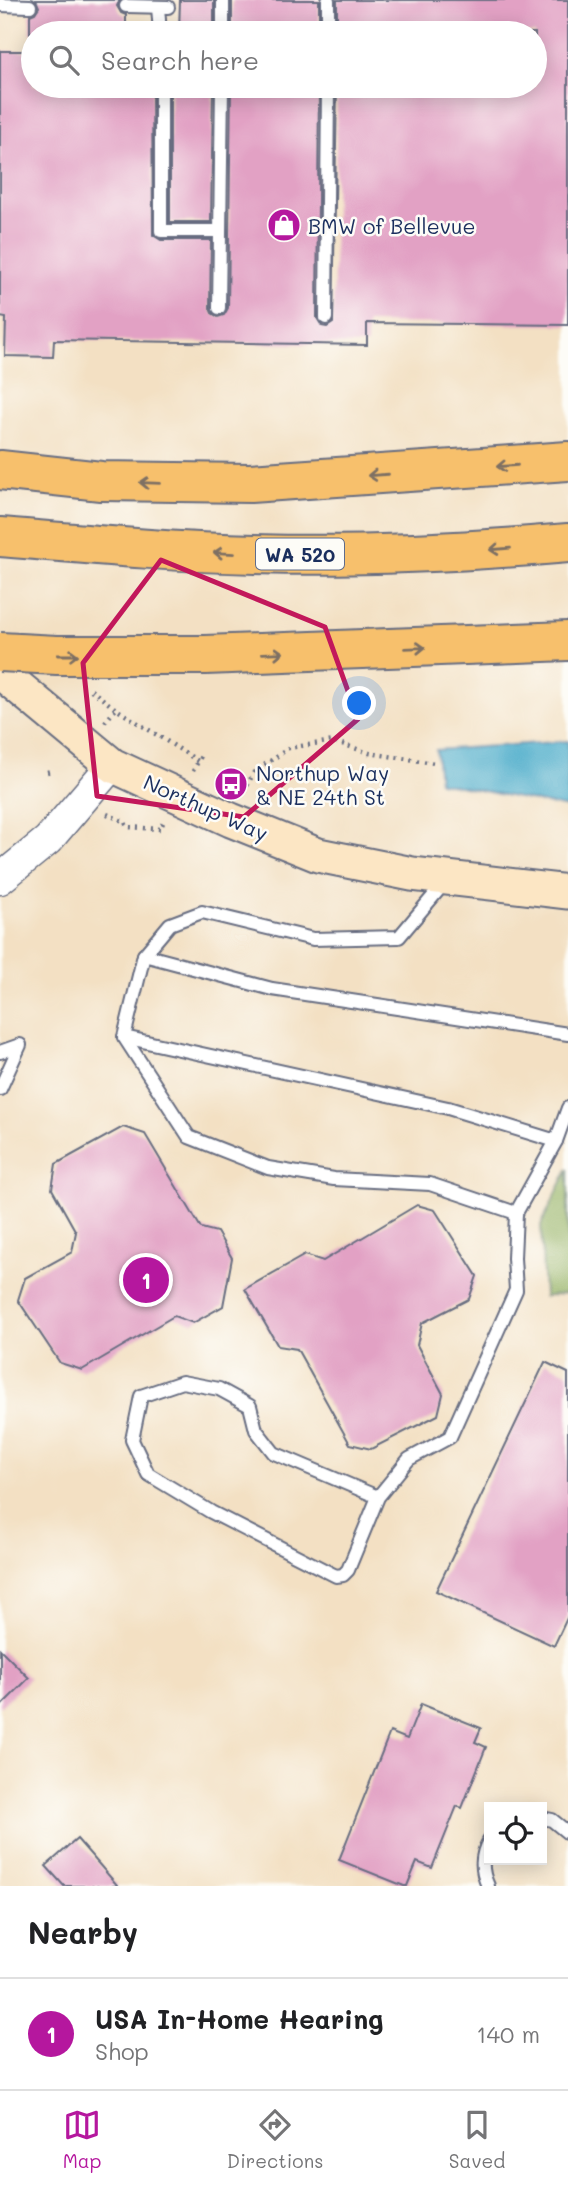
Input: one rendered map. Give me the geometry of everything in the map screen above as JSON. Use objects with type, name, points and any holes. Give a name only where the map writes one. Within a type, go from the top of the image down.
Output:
[{"type":"highway","points":[[0,470],[101,481],[250,483],[568,461]]},
{"type":"highway","name":"WA 520","points":[[16,538],[255,554],[473,551],[568,543]]},
{"type":"highway","points":[[0,652],[57,655],[205,655],[568,642]]},
{"type":"main road","name":"Northup Way","points":[[0,672],[113,765],[231,820],[318,855],[412,874],[568,892]]},
{"type":"street","points":[[0,879],[48,840],[113,765]]},
{"type":"lane","points":[[223,0],[223,21]]},
{"type":"lane","points":[[328,0],[328,21]]},
{"type":"lane","points":[[0,5],[30,6]]},
{"type":"lane","points":[[126,6],[163,7],[161,21]]},
{"type":"lane","points":[[161,98],[161,232],[220,232]]},
{"type":"lane","points":[[219,308],[222,98]]},
{"type":"lane","points":[[326,317],[328,98]]},
{"type":"lane","points":[[449,878],[399,937],[313,939],[202,912],[170,923],[144,956],[124,1037],[189,1137],[268,1168],[334,1179],[430,1184],[516,1213]]},
{"type":"lane","points":[[144,956],[272,989],[568,1034]]},
{"type":"lane","points":[[124,1037],[448,1108],[556,1141]]},
{"type":"lane","points":[[0,1052],[20,1045],[0,1089]]},
{"type":"lane","points":[[378,1497],[275,1453],[256,1430],[250,1406],[219,1389],[182,1382],[141,1396],[132,1440],[148,1474],[211,1512],[336,1576],[343,1576],[348,1570],[378,1497],[409,1460],[450,1437],[516,1290],[516,1213],[556,1141],[568,1108]]},
{"type":"lane","points":[[547,1820],[568,1833]]},
{"type":"lane","points":[[484,1856],[484,1878],[488,1886]]},
{"type":"path","points":[[116,709],[200,759]]},
{"type":"path","points":[[231,820],[254,772],[289,748],[333,741],[369,753],[434,763]]},
{"type":"path","points":[[125,822],[127,827],[160,829],[162,825]]},
{"type":"highlighted area","points":[[161,560],[325,627],[358,719],[244,817],[97,796],[83,663]]},
{"type":"green space","points":[[568,1169],[568,1293],[544,1297],[541,1225]]},
{"type":"water","points":[[568,741],[568,808],[439,782],[436,750]]},
{"type":"building","points":[[36,0],[120,0],[117,6],[121,13],[126,15],[126,21],[30,21],[30,15],[39,7]]},
{"type":"building","points":[[180,0],[214,0],[214,21],[179,21]]},
{"type":"building","points":[[232,0],[319,0],[319,21],[232,21]]},
{"type":"building","name":"BMW of Bellevue","points":[[337,0],[568,0],[568,325],[367,323],[367,345],[54,340],[53,357],[5,356],[6,318],[0,317],[0,51],[21,51],[21,98],[152,98],[153,235],[161,240],[211,240],[210,308],[218,317],[224,315],[228,308],[231,98],[319,98],[317,318],[322,326],[327,327],[333,323],[337,98],[547,98],[547,21],[337,21]]},
{"type":"building","points":[[170,98],[213,98],[211,222],[170,222]]},
{"type":"building","points":[[123,1127],[145,1134],[201,1228],[217,1232],[232,1258],[223,1306],[193,1323],[174,1316],[82,1370],[60,1363],[18,1300],[25,1278],[72,1252],[76,1232],[52,1189],[56,1164]]},
{"type":"building","points":[[417,1205],[435,1210],[477,1276],[469,1299],[422,1323],[417,1345],[443,1394],[438,1415],[371,1449],[350,1444],[297,1349],[278,1346],[245,1289],[305,1255],[323,1261]]},
{"type":"building","points":[[545,1362],[568,1373],[568,1616],[554,1646],[436,1591]]},
{"type":"building","points":[[0,1649],[29,1678],[0,1707]]},
{"type":"building","points":[[421,1704],[481,1728],[475,1742],[486,1747],[462,1808],[457,1806],[432,1868],[417,1862],[407,1886],[404,1886],[339,1860],[390,1732],[407,1739]]},
{"type":"building","points":[[77,1839],[118,1886],[64,1886],[46,1866]]},
{"type":"place","name":"BMW of Bellevue","points":[[284,225]]},
{"type":"place","name":"Northup Way & NE 24th St","points":[[231,784]]},
{"type":"place","name":"USA In-Home Hearing","points":[[146,1280]]}]
